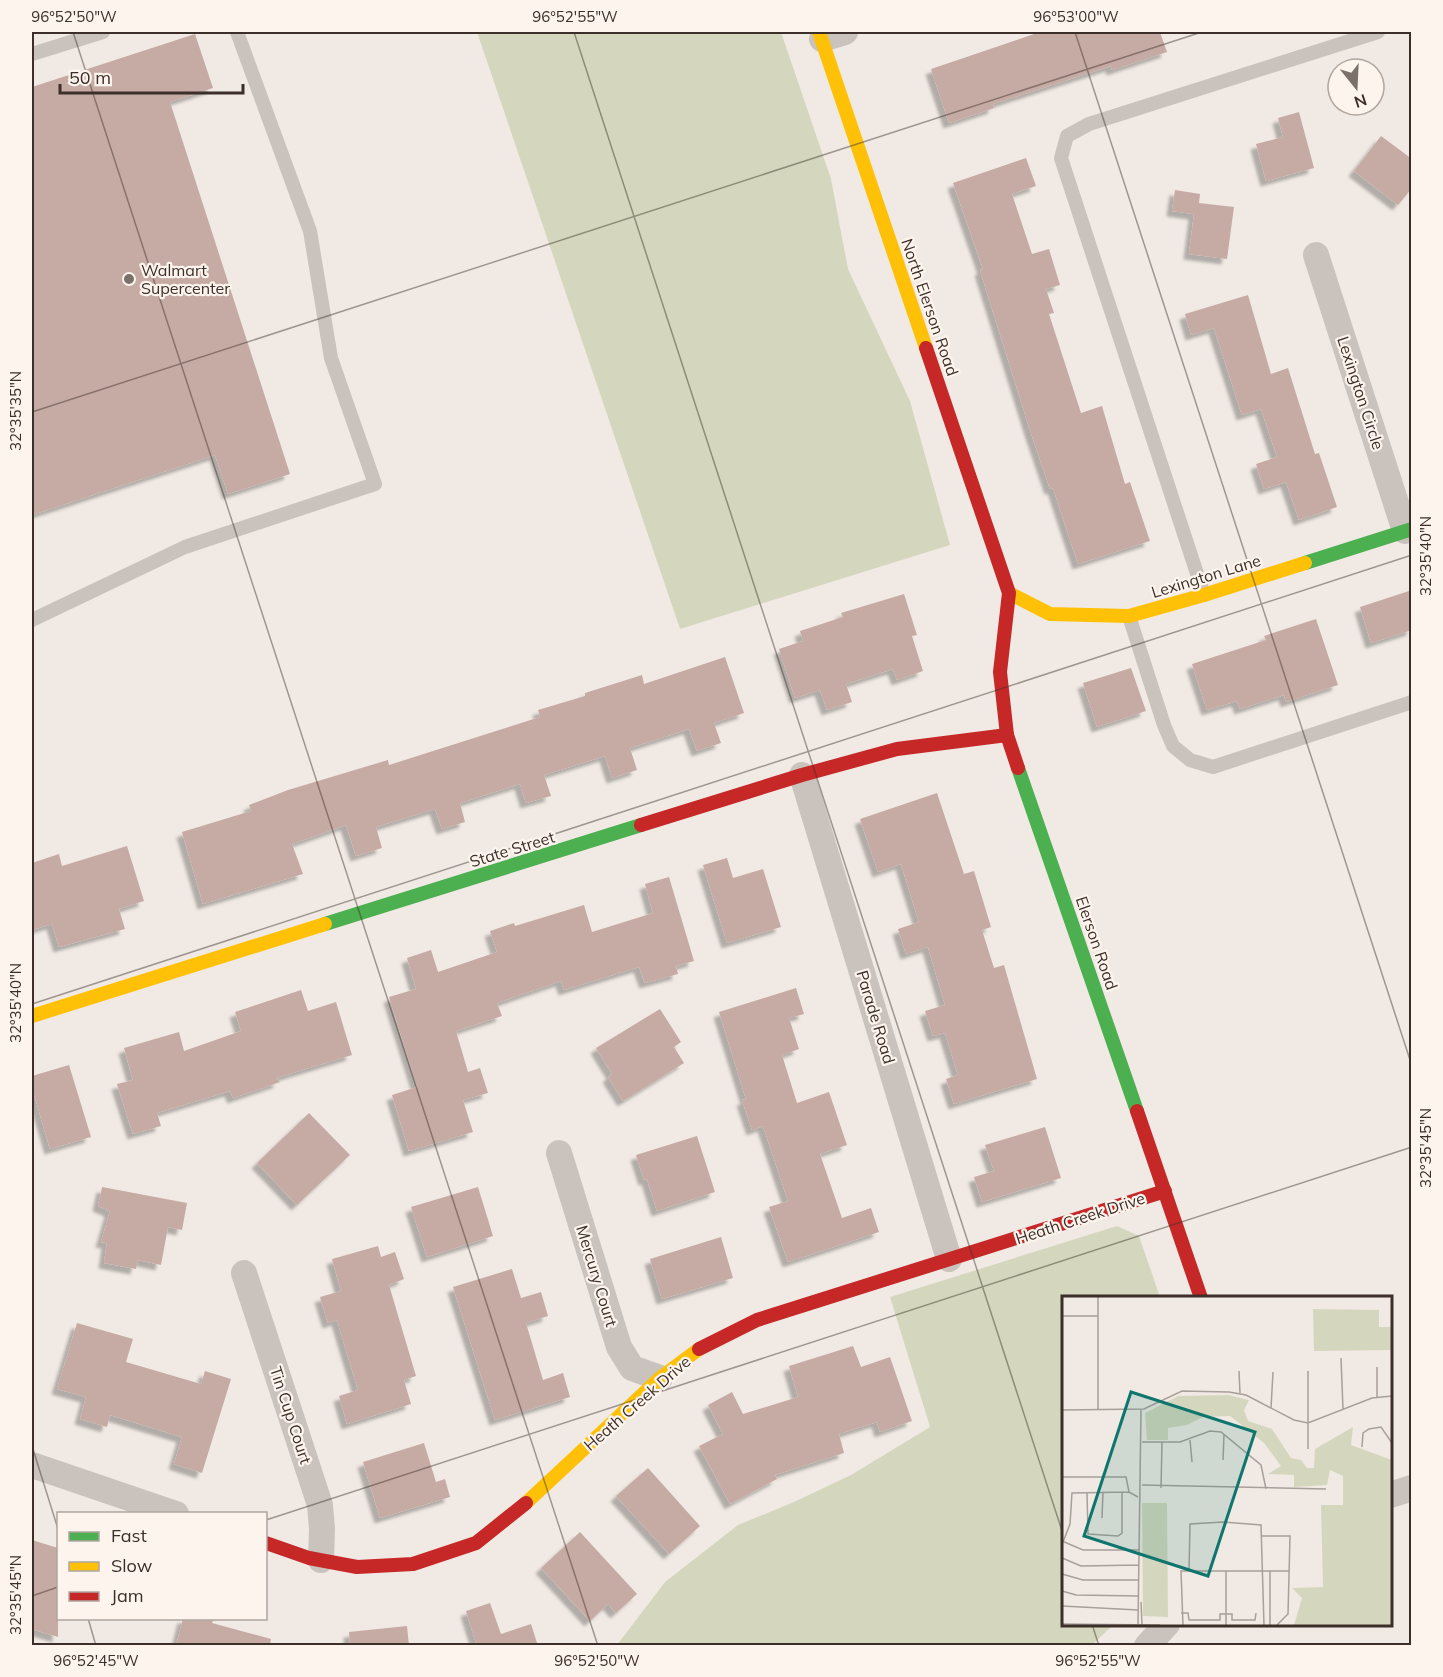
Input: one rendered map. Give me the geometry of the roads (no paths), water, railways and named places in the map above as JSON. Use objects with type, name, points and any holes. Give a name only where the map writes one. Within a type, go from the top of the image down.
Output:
[{"type":"street","name":"North Elerson Road","points":[[829,34],[1010,593]]},
{"type":"street","name":"Lexington Circle","points":[[1316,255],[1408,530]]},
{"type":"street","name":"Lexington Lane","points":[[1010,593],[1050,614],[1129,616],[1204,595],[1408,530]]},
{"type":"street","name":"Elerson Road","points":[[1010,593],[1000,672],[1008,735],[1201,1296]]},
{"type":"street","name":"State Street","points":[[32,1016],[802,775],[897,749],[1008,735]]},
{"type":"street","name":"Parade Road","points":[[802,775],[949,1259]]},
{"type":"street","name":"Mercury Court","points":[[559,1154],[619,1347],[632,1368],[660,1378]]},
{"type":"street","name":"Heath Creek Drive","points":[[267,1544],[321,1560],[357,1567],[413,1564],[476,1543],[524,1505],[660,1378],[704,1346],[757,1320],[1165,1191]]},
{"type":"street","name":"Tin Cup Court","points":[[244,1273],[320,1505],[321,1560]]},
{"type":"street","points":[[32,1465],[170,1512]]},
{"type":"street","points":[[1392,1494],[1412,1488]]},
{"type":"street","points":[[1147,1646],[1165,1626]]},
{"type":"lane","points":[[32,54],[103,32]]},
{"type":"lane","points":[[32,620],[185,547],[375,484],[332,358],[310,231],[237,32]]},
{"type":"lane","points":[[1204,595],[1062,158],[1067,136],[1089,123],[1378,32]]},
{"type":"lane","points":[[1129,616],[1173,746],[1190,760],[1213,767],[1412,702]]},
{"type":"place","name":"Walmart Supercenter","points":[[129,279]]}]
